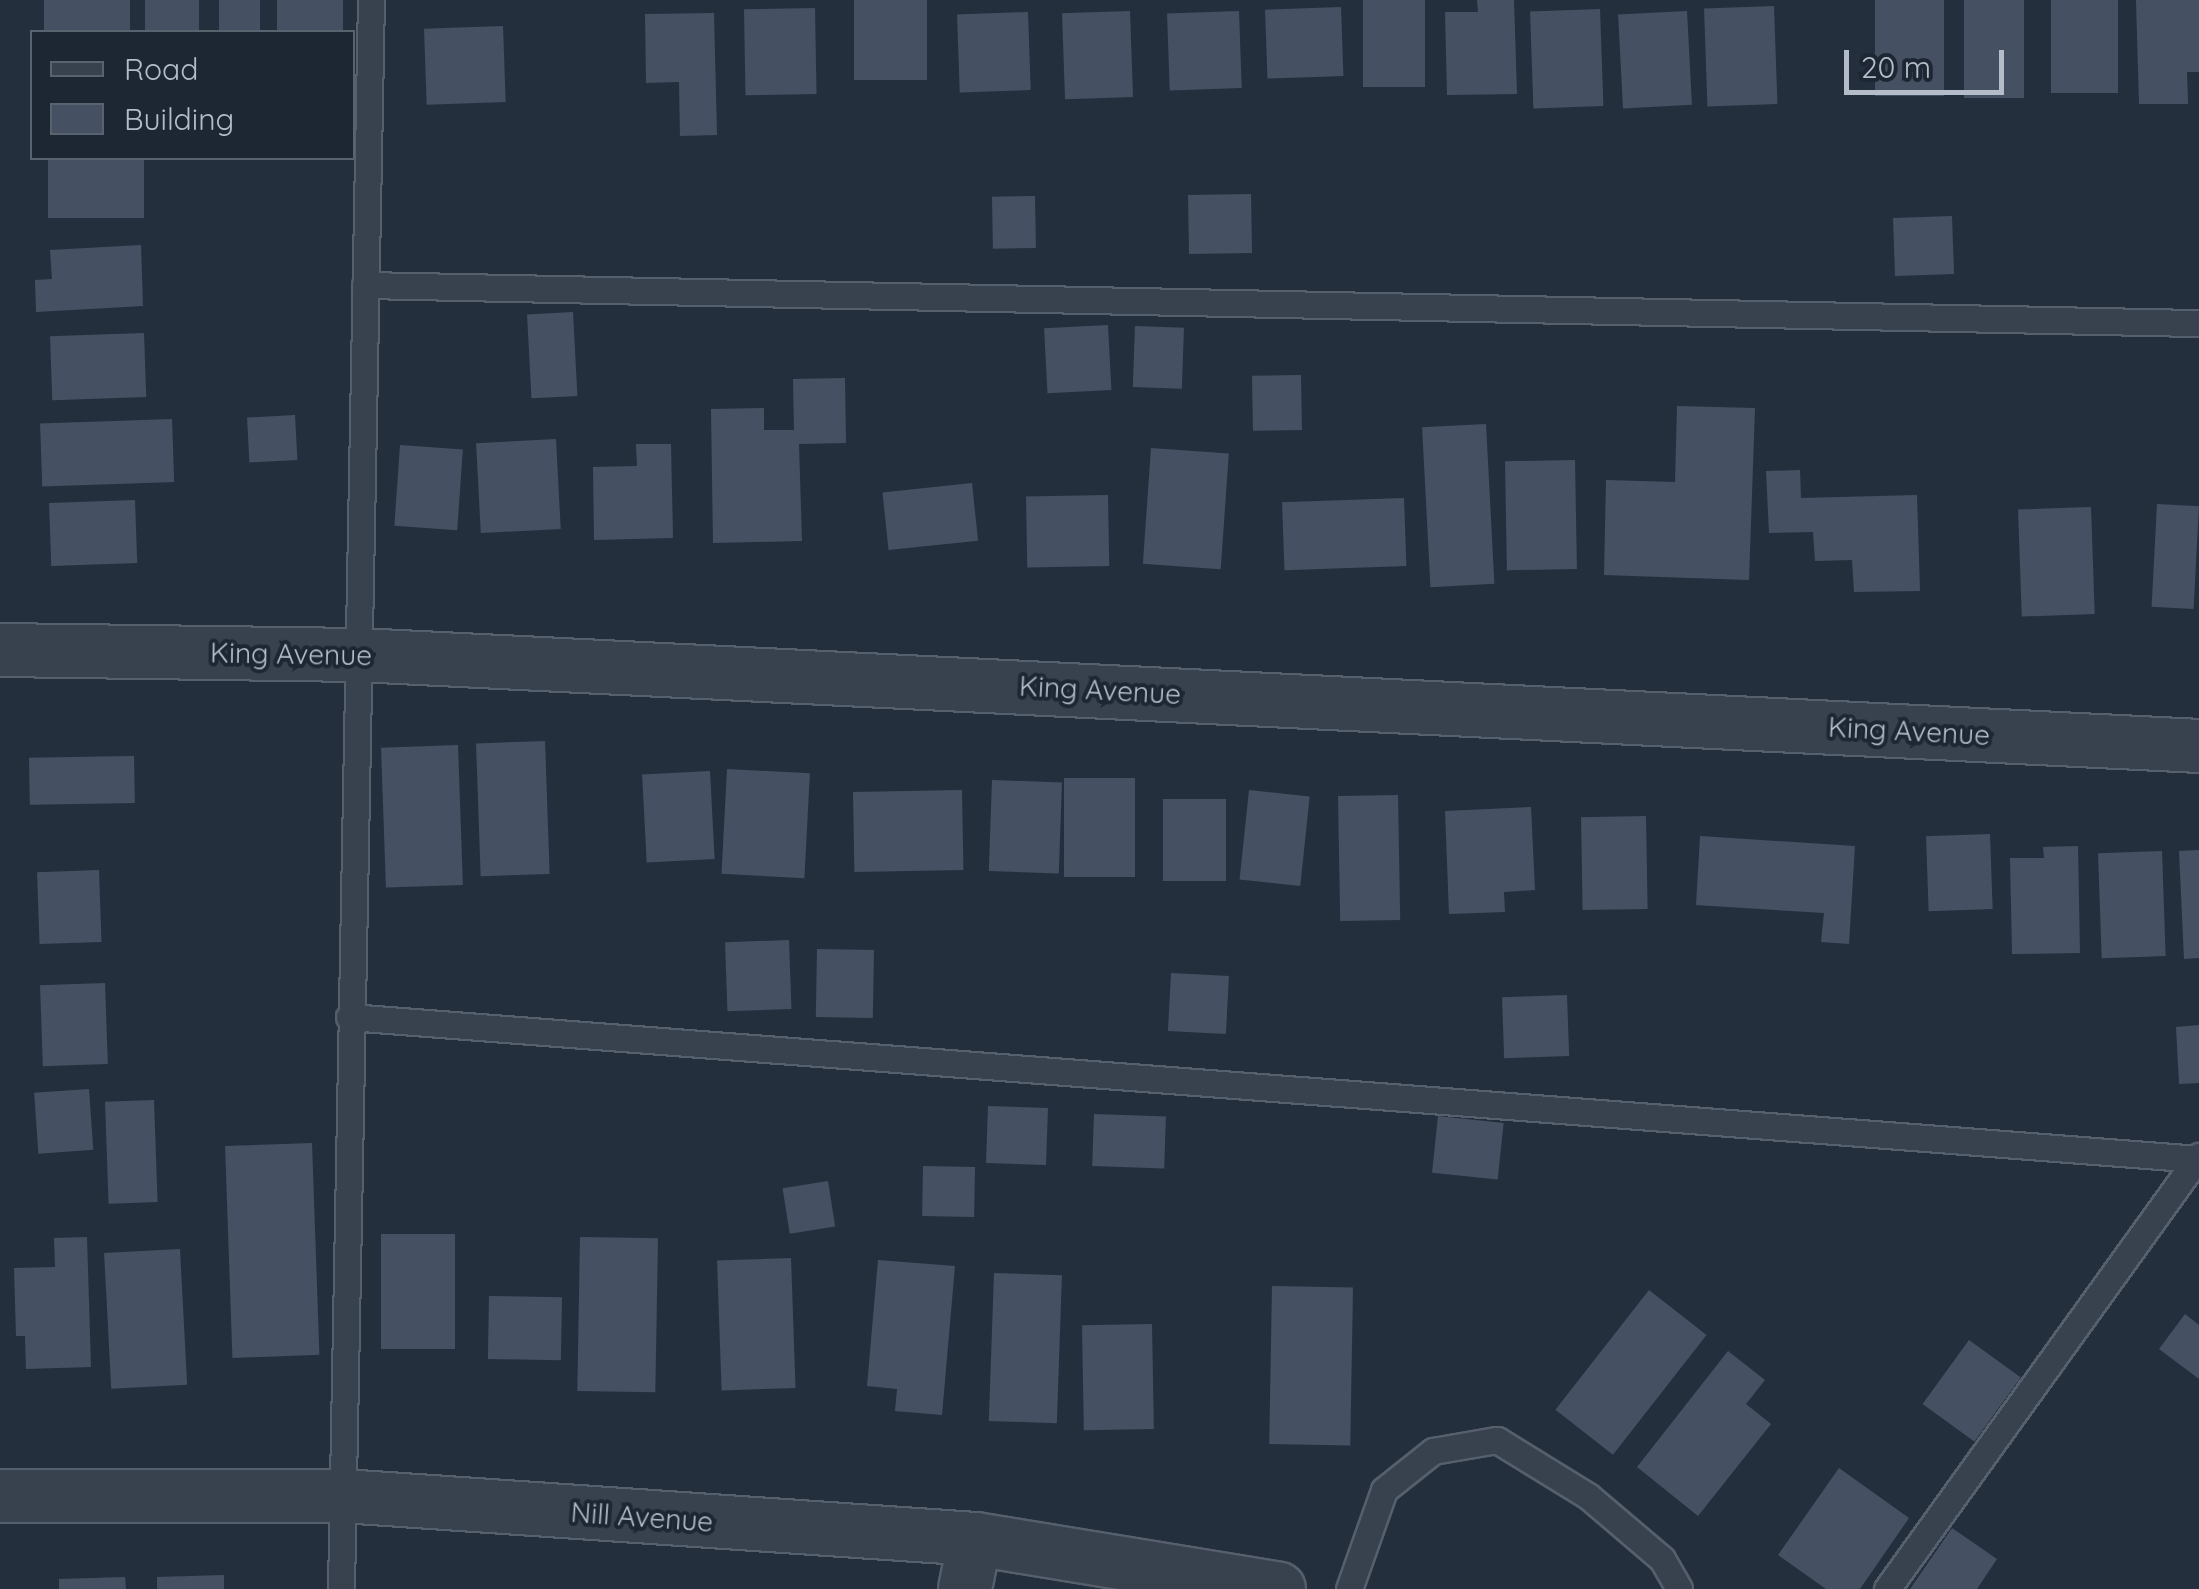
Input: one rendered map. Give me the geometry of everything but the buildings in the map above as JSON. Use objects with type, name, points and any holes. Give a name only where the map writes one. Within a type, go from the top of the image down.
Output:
[{"type":"street","name":"King Avenue","points":[[0,650],[358,655],[2199,746]]},
{"type":"street","name":"Nill Avenue","points":[[0,1496],[343,1496],[970,1564],[1279,1589]]},
{"type":"lane","points":[[340,1589],[371,0]]},
{"type":"lane","points":[[365,285],[2199,324]]},
{"type":"lane","points":[[349,1018],[2198,1158]]},
{"type":"lane","points":[[1887,1589],[2198,1158]]},
{"type":"lane","points":[[1349,1589],[1384,1490],[1433,1451],[1497,1440],[1588,1496],[1662,1559],[1679,1589]]}]
